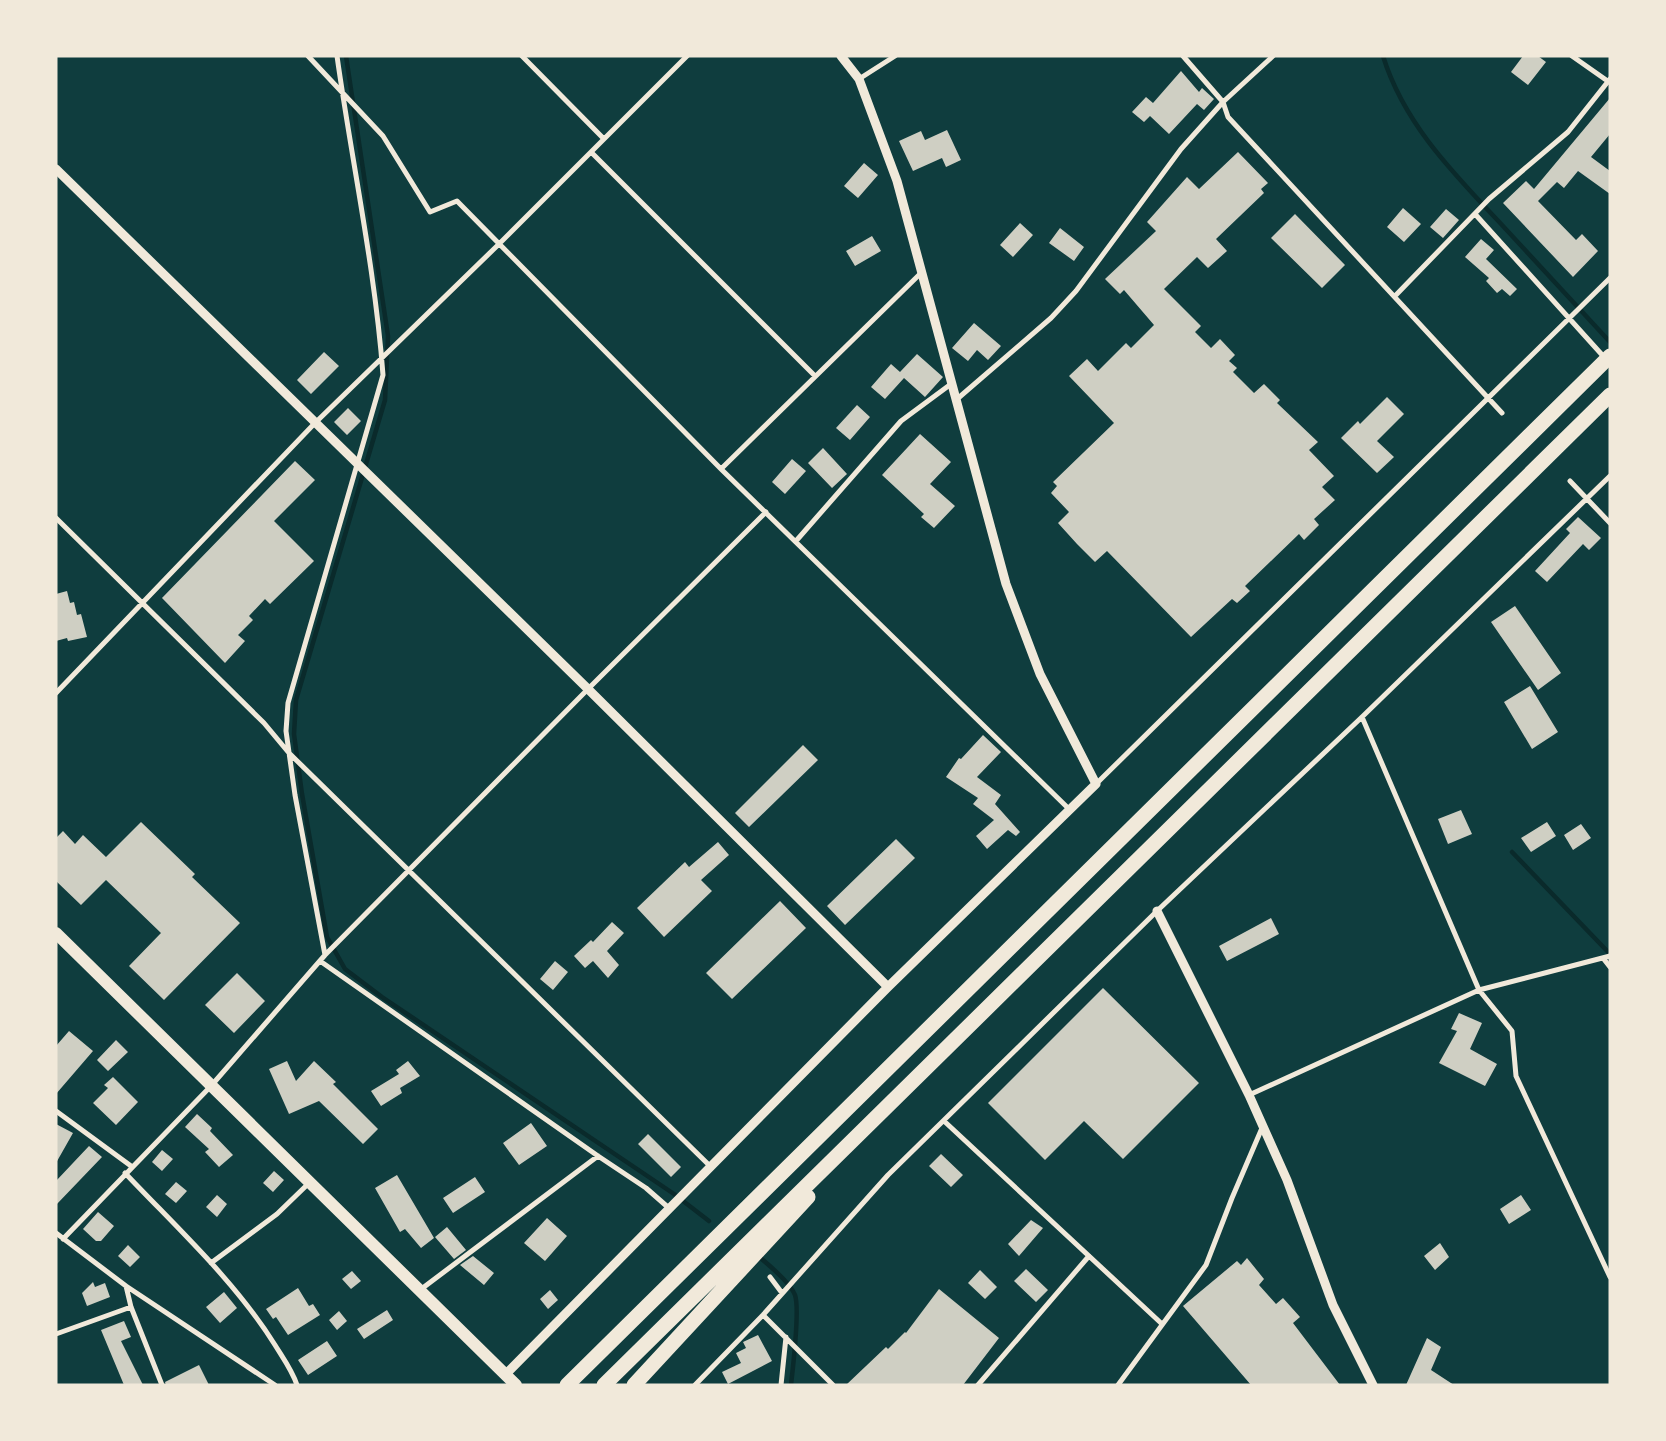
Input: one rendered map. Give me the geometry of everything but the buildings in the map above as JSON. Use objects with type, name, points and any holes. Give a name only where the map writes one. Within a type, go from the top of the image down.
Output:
[{"type":"highway","points":[[566,1385],[1610,356]]},
{"type":"highway","points":[[604,1385],[1610,395]]},
{"type":"highway","points":[[634,1385],[904,1090]]},
{"type":"main road","points":[[56,934],[516,1385]]},
{"type":"street","points":[[308,56],[343,91],[383,136],[430,212],[457,201],[498,245],[721,469],[1069,809]]},
{"type":"street","points":[[326,955],[286,731],[288,703],[383,375],[363,211],[337,56]]},
{"type":"street","points":[[522,56],[604,139]]},
{"type":"street","points":[[56,693],[144,604],[314,424],[498,245],[687,56]]},
{"type":"street","points":[[841,56],[859,79],[897,181],[1006,584],[1040,674],[1096,784]]},
{"type":"street","points":[[859,79],[895,56]]},
{"type":"street","points":[[1182,56],[1223,102],[1228,117],[1502,413]]},
{"type":"street","points":[[955,401],[1051,318],[1076,291],[1181,149],[1223,102],[1273,56]]},
{"type":"street","points":[[1395,296],[1489,199],[1568,132],[1609,80],[1572,56]]},
{"type":"street","points":[[591,152],[814,376]]},
{"type":"street","points":[[56,169],[314,424],[588,689],[888,987]]},
{"type":"street","points":[[1476,213],[1610,363]]},
{"type":"street","points":[[721,469],[922,271]]},
{"type":"street","points":[[505,1375],[888,987],[1096,784],[1486,397],[1610,278]]},
{"type":"street","points":[[796,541],[901,421],[951,384]]},
{"type":"street","points":[[694,1385],[763,1315],[888,1175],[1157,911],[1362,717],[1586,497],[1610,476]]},
{"type":"street","points":[[1570,481],[1610,523]]},
{"type":"street","points":[[63,1239],[131,1166],[210,1086],[340,940],[766,512]]},
{"type":"street","points":[[56,518],[264,723],[290,754],[711,1168]]},
{"type":"street","points":[[1362,717],[1479,990],[1512,1031],[1516,1076],[1610,1277]]},
{"type":"street","points":[[1157,911],[1249,1095],[1262,1128],[1287,1180],[1333,1305],[1372,1385]]},
{"type":"street","points":[[1249,1095],[1479,990],[1610,956]]},
{"type":"street","points":[[1603,958],[1610,967]]},
{"type":"street","points":[[320,961],[671,1207]]},
{"type":"street","points":[[56,1111],[131,1166]]},
{"type":"street","points":[[944,1121],[1162,1324]]},
{"type":"street","points":[[1118,1385],[1206,1265],[1262,1128]]},
{"type":"street","points":[[419,1291],[598,1156]]},
{"type":"street","points":[[125,1173],[210,1263],[266,1331],[294,1375],[297,1385]]},
{"type":"street","points":[[210,1263],[277,1214],[309,1182]]},
{"type":"street","points":[[56,1232],[126,1286],[275,1385]]},
{"type":"street","points":[[978,1385],[1090,1256]]},
{"type":"street","points":[[770,1277],[783,1292]]},
{"type":"street","points":[[126,1286],[131,1307],[162,1385]]},
{"type":"street","points":[[56,1334],[131,1307]]},
{"type":"street","points":[[763,1315],[834,1385]]},
{"type":"street","points":[[781,1385],[786,1338]]},
{"type":"waterway","points":[[346,56],[388,336],[385,400],[296,700],[294,734],[302,794],[327,937],[345,969],[382,997],[674,1194],[709,1221]]},
{"type":"waterway","points":[[1383,56],[1392,81],[1404,104],[1432,147],[1466,187],[1610,342]]},
{"type":"waterway","points":[[1512,852],[1610,954]]},
{"type":"waterway","points":[[758,1256],[784,1279],[795,1295],[796,1325],[791,1385]]}]
